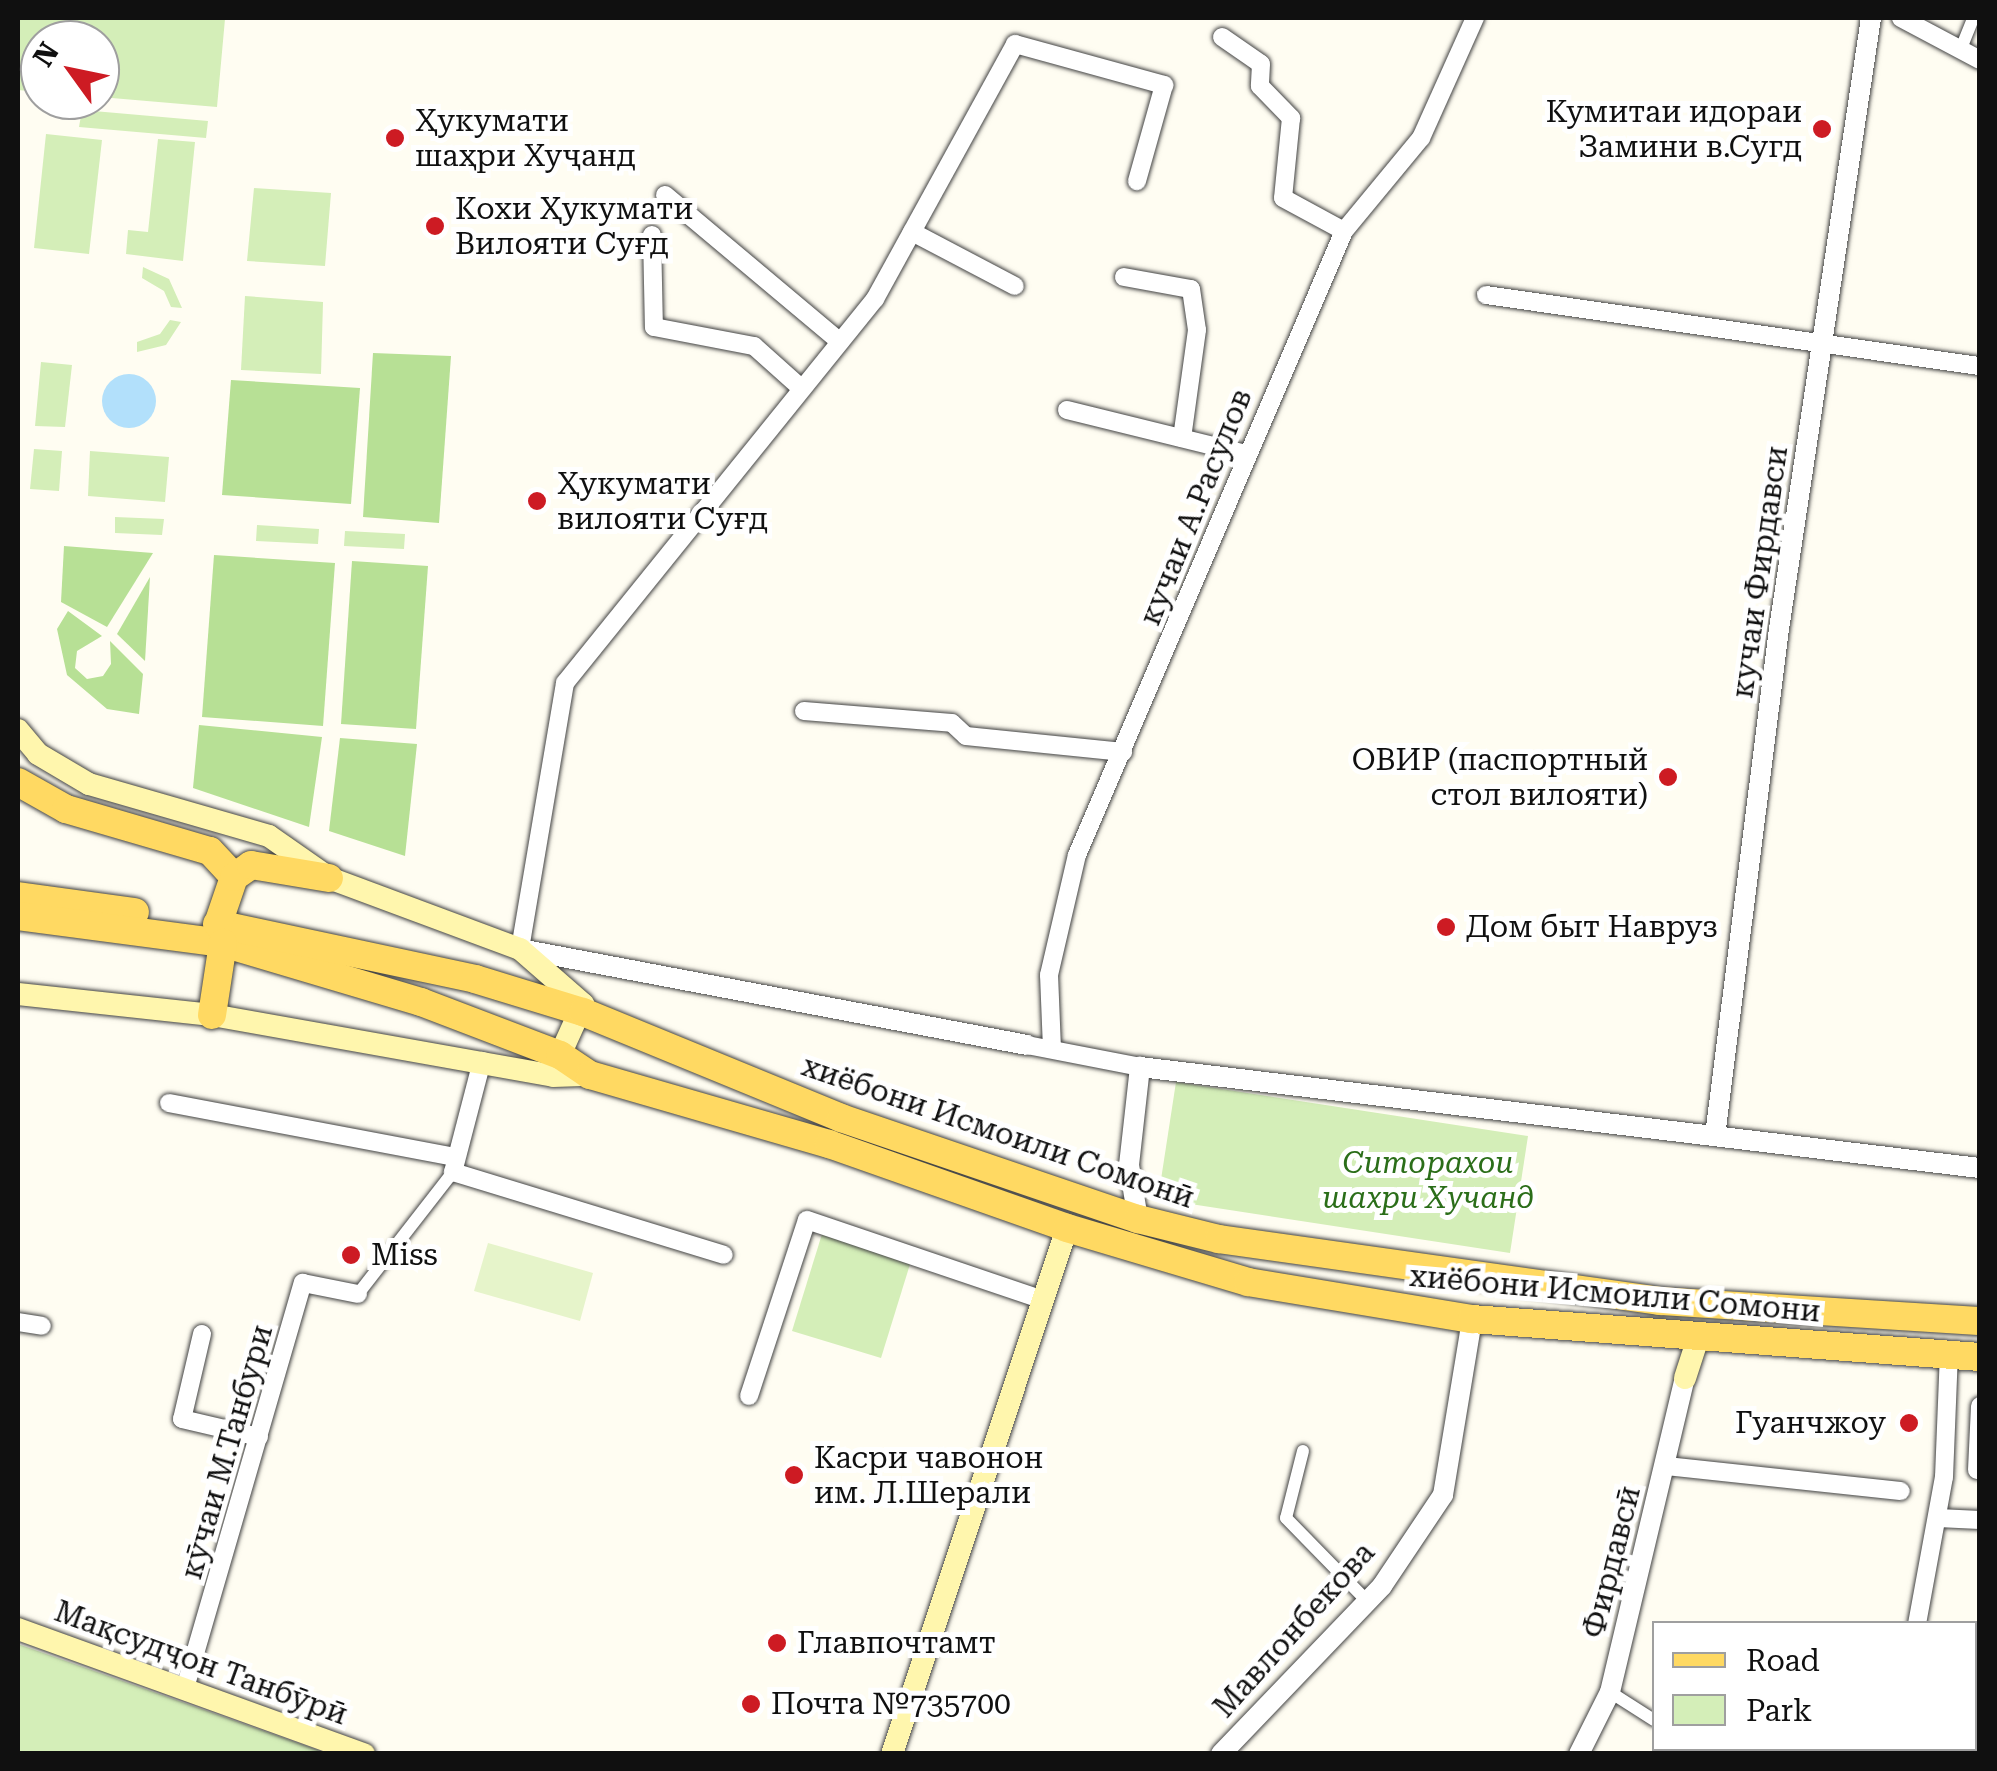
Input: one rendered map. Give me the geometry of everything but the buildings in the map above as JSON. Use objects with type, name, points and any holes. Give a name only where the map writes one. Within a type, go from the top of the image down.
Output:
[{"type":"main road","points":[[18,730],[38,754],[89,784],[268,836],[329,878]]},
{"type":"main road","points":[[18,782],[66,809],[210,851],[234,877]]},
{"type":"main road","points":[[212,1015],[221,934],[234,877],[259,864],[329,878],[520,949],[579,997],[583,1012],[560,1055]]},
{"type":"main road","name":"хиёбони Исмоили Сомонӣ","points":[[18,896],[475,979],[583,1012],[841,1118],[1138,1219],[1407,1270],[1660,1301],[1980,1321]]},
{"type":"main road","points":[[18,916],[221,934]]},
{"type":"main road","name":"хиёбони Исмоили Сомони","points":[[221,934],[421,1002],[560,1055],[590,1075],[829,1144],[1067,1228],[1248,1282],[1472,1318],[1698,1338],[1980,1356]]},
{"type":"main road","points":[[18,994],[212,1015],[482,1060],[552,1076],[590,1075]]},
{"type":"main road","points":[[892,1754],[1067,1228]]},
{"type":"main road","points":[[1589,1329],[1603,1310],[1596,1291]]},
{"type":"main road","points":[[1685,1378],[1698,1338]]},
{"type":"main road","name":"Мақсудҷон Танбӯрӣ","points":[[18,1629],[364,1754]]},
{"type":"street","name":"кучаи А.Расулов","points":[[1052,1049],[1048,974],[1059,911],[1123,752],[1246,454],[1344,231],[1420,138],[1475,18]]},
{"type":"street","name":"кучаи Фирдавси","points":[[1715,1136],[1871,18]]},
{"type":"street","points":[[1902,18],[1980,60]]},
{"type":"street","points":[[1960,51],[1972,18]]},
{"type":"street","points":[[1222,37],[1261,64],[1260,86],[1291,118],[1283,198],[1344,231]]},
{"type":"street","points":[[1138,181],[1164,86],[1015,44],[875,299],[565,683],[520,949],[1140,1066],[1980,1168]]},
{"type":"street","points":[[665,195],[840,342]]},
{"type":"street","points":[[912,232],[1015,286]]},
{"type":"street","points":[[652,235],[654,328],[754,346],[801,388]]},
{"type":"street","points":[[1124,277],[1192,289],[1197,330],[1182,438]]},
{"type":"street","points":[[1486,294],[1823,347],[1980,366]]},
{"type":"street","points":[[1067,410],[1246,454]]},
{"type":"street","points":[[804,711],[952,724],[966,736],[1123,752]]},
{"type":"street","points":[[358,1294],[455,1165],[482,1060]]},
{"type":"street","points":[[1138,1219],[1129,1165],[1140,1066]]},
{"type":"street","points":[[170,1103],[455,1165],[724,1255]]},
{"type":"street","points":[[749,1396],[807,1220],[1043,1300]]},
{"type":"street","name":"кӯчаи М.Танбури","points":[[185,1688],[304,1283],[358,1294]]},
{"type":"street","name":"Мавлонбекова","points":[[1222,1754],[1367,1601],[1443,1495],[1472,1318]]},
{"type":"street","points":[[18,1322],[42,1326]]},
{"type":"street","points":[[202,1334],[182,1419],[259,1437]]},
{"type":"street","points":[[1918,1621],[1938,1518],[1948,1354]]},
{"type":"street","name":"Фирдавсӣ","points":[[1579,1754],[1610,1692],[1685,1378]]},
{"type":"street","points":[[1977,1470],[1980,1406]]},
{"type":"street","points":[[1303,1452],[1286,1518],[1367,1601]]},
{"type":"street","points":[[1666,1466],[1901,1491]]},
{"type":"street","points":[[1938,1518],[1980,1520]]},
{"type":"street","points":[[1610,1692],[1652,1719]]},
{"type":"green space","points":[[18,18],[225,19],[217,107],[120,99],[120,20],[20,20],[18,90]]},
{"type":"green space","points":[[120,113],[208,121],[206,138],[79,127],[80,120],[120,120]]},
{"type":"green space","points":[[46,134],[102,140],[89,254],[34,248]]},
{"type":"green space","points":[[158,139],[195,142],[183,261],[126,254],[128,230],[148,232]]},
{"type":"green space","points":[[254,188],[331,193],[325,266],[247,261]]},
{"type":"green space","points":[[143,267],[169,279],[182,308],[171,307],[164,291],[142,278]]},
{"type":"green space","points":[[245,296],[323,302],[321,374],[241,370]]},
{"type":"green space","points":[[170,320],[181,322],[166,345],[137,352],[137,342],[160,334]]},
{"type":"green space","points":[[373,353],[451,356],[439,523],[363,517]]},
{"type":"green space","points":[[41,362],[72,365],[65,427],[35,426]]},
{"type":"green space","points":[[231,380],[360,388],[351,504],[222,495]]},
{"type":"green space","points":[[34,449],[62,451],[59,491],[30,489]]},
{"type":"green space","points":[[90,451],[169,457],[165,502],[88,496]]},
{"type":"green space","points":[[115,517],[164,519],[162,535],[115,533]]},
{"type":"green space","points":[[257,525],[319,529],[318,544],[256,541]]},
{"type":"green space","points":[[345,531],[405,534],[404,549],[344,546]]},
{"type":"green space","points":[[64,546],[153,553],[107,627],[61,602]]},
{"type":"green space","points":[[214,555],[335,563],[323,726],[202,717]]},
{"type":"green space","points":[[352,561],[428,566],[416,729],[341,724]]},
{"type":"green space","points":[[150,577],[145,661],[117,634]]},
{"type":"green space","points":[[68,611],[102,636],[77,651],[75,668],[87,679],[103,676],[111,664],[110,641],[143,674],[139,714],[107,709],[67,675],[57,629]]},
{"type":"green space","points":[[199,725],[322,737],[309,827],[193,788]]},
{"type":"green space","points":[[340,738],[417,744],[405,856],[329,831]]},
{"type":"green space","name":"Ситорахои шахри Хучанд","points":[[1176,1082],[1528,1136],[1510,1253],[1158,1199]]},
{"type":"green space","points":[[822,1234],[911,1261],[881,1358],[792,1331]]},
{"type":"green space","points":[[488,1243],[593,1273],[580,1321],[474,1291]]},
{"type":"green space","points":[[18,1644],[326,1753],[18,1753]]},
{"type":"water","points":[[129,374],[148,382],[156,401],[148,420],[129,428],[110,420],[102,401],[110,382]]},
{"type":"place","name":"Кумитаи идораи Замини в.Сугд","points":[[1822,129]]},
{"type":"place","name":"Ҳукумати шаҳри Хуҷанд","points":[[395,138]]},
{"type":"place","name":"Кохи Ҳукумати Вилояти Суғд","points":[[435,226]]},
{"type":"place","name":"Ҳукумати вилояти Суғд","points":[[537,501]]},
{"type":"place","name":"ОВИР (паспортный стол вилояти)","points":[[1668,777]]},
{"type":"place","name":"Дом быт Навруз","points":[[1446,927]]},
{"type":"place","name":"Miss","points":[[351,1255]]},
{"type":"place","name":"Гуанчжоу","points":[[1909,1423]]},
{"type":"place","name":"Касри чавонон им. Л.Шерали","points":[[794,1475]]},
{"type":"place","name":"Главпочтамт","points":[[777,1643]]},
{"type":"place","name":"Почта №735700","points":[[751,1704]]}]
